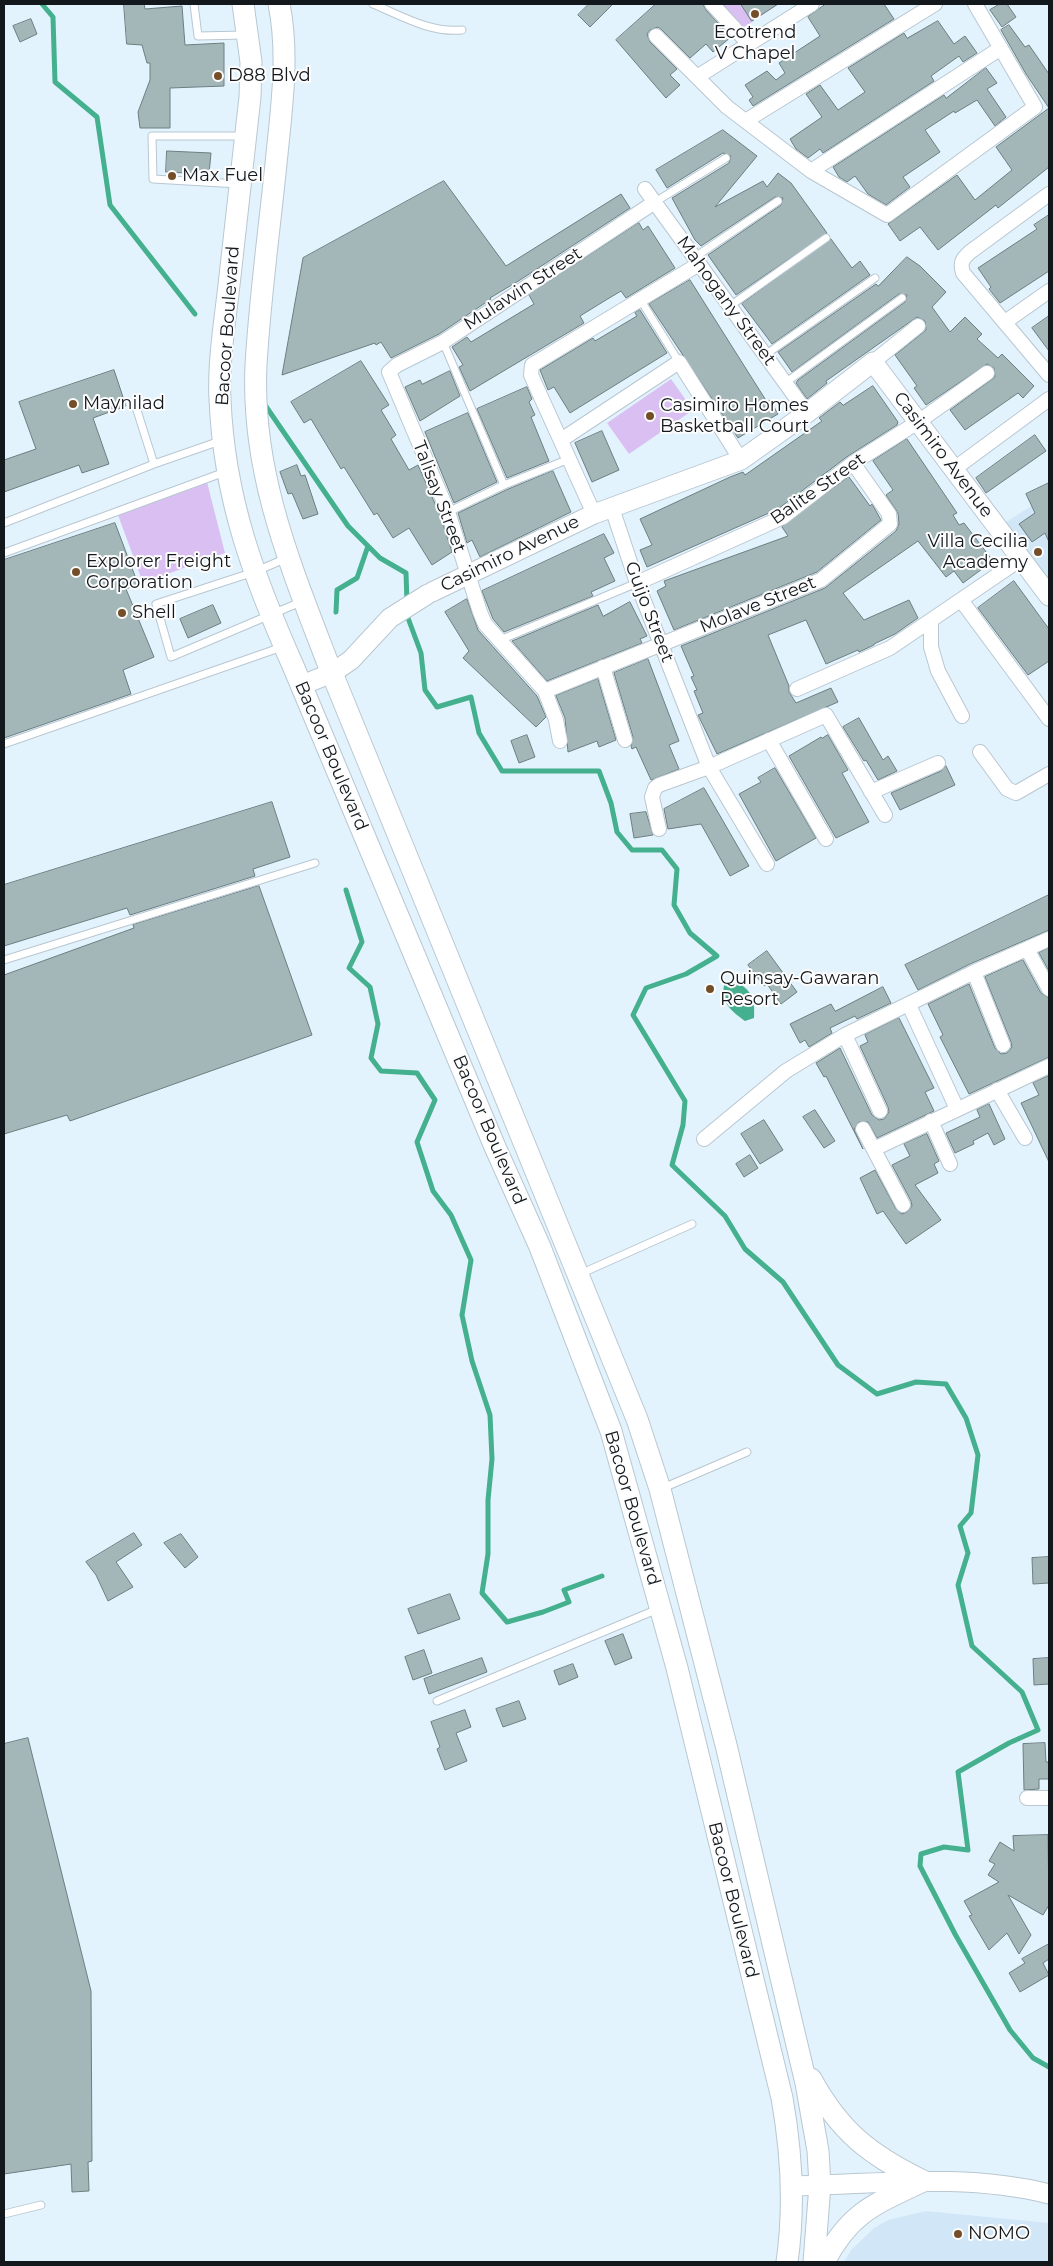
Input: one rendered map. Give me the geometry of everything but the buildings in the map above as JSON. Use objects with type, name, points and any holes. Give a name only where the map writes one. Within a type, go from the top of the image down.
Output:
[{"type":"main road","name":"Bacoor Boulevard","points":[[243,4],[251,70],[246,136],[226,315],[220,397],[227,471],[237,520],[270,616],[302,684],[492,1139],[540,1247],[611,1431],[660,1608],[782,2098],[790,2145],[793,2186],[787,2262]]},
{"type":"main road","name":"Bacoor Boulevard","points":[[279,4],[285,55],[283,101],[257,357],[256,410],[259,451],[268,491],[287,558],[332,673],[637,1419],[660,1489],[726,1745],[801,2060],[815,2127],[820,2185],[814,2262]]},
{"type":"main road","points":[[801,2060],[822,2099],[855,2139],[889,2165],[923,2181]]},
{"type":"main road","points":[[824,2262],[834,2243],[848,2226],[871,2205],[923,2181]]},
{"type":"street","points":[[712,4],[749,44]]},
{"type":"street","points":[[697,77],[812,4]]},
{"type":"street","points":[[747,120],[935,4]]},
{"type":"street","points":[[656,36],[727,107],[747,120],[812,171],[887,215],[1035,107],[975,4]]},
{"type":"street","points":[[812,171],[1001,48]]},
{"type":"street","name":"Mahogany Street","points":[[645,189],[807,413]]},
{"type":"street","points":[[1049,194],[970,252],[963,258],[961,265],[963,273],[1049,375]]},
{"type":"street","name":"Mulawin Street","points":[[389,372],[397,365],[443,342],[655,202]]},
{"type":"street","points":[[594,514],[531,375],[532,365],[640,299],[697,261]]},
{"type":"street","points":[[1005,322],[1049,291]]},
{"type":"street","name":"Casimiro Avenue","points":[[302,684],[332,673],[351,660],[390,618],[430,593],[594,514],[741,460],[807,413],[918,326]]},
{"type":"street","points":[[561,440],[678,362],[741,460]]},
{"type":"street","name":"Casimiro Avenue","points":[[873,362],[1049,596]]},
{"type":"street","name":"Talisay Street","points":[[389,372],[448,512],[480,612],[486,624],[545,691]]},
{"type":"street","name":"Balite Street","points":[[637,583],[783,517],[853,463],[918,422],[987,374]]},
{"type":"street","points":[[954,469],[1049,399]]},
{"type":"street","name":"Molave Street","points":[[545,691],[821,580],[887,528],[891,519],[853,463]]},
{"type":"street","name":"Guijo Street","points":[[612,508],[637,583],[709,767],[767,864]]},
{"type":"street","points":[[797,689],[890,648],[1021,559]]},
{"type":"street","points":[[961,600],[1049,719]]},
{"type":"street","points":[[931,621],[931,647],[938,671],[962,716]]},
{"type":"street","points":[[603,667],[625,740]]},
{"type":"street","points":[[545,691],[556,720],[560,741]]},
{"type":"street","points":[[659,829],[652,797],[654,788],[709,767],[826,715],[885,815]]},
{"type":"street","points":[[769,740],[826,839]]},
{"type":"street","points":[[980,752],[1007,789],[1016,793],[1049,774]]},
{"type":"street","points":[[871,792],[938,763]]},
{"type":"street","points":[[704,1139],[786,1070],[845,1035],[974,972],[1049,939]]},
{"type":"street","points":[[1027,949],[1049,989]]},
{"type":"street","points":[[974,972],[1003,1045]]},
{"type":"street","points":[[909,1005],[956,1109]]},
{"type":"street","points":[[845,1035],[880,1111]]},
{"type":"street","points":[[874,1149],[1049,1066]]},
{"type":"street","points":[[997,1090],[1026,1138]]},
{"type":"street","points":[[931,1121],[950,1164]]},
{"type":"street","points":[[863,1129],[903,1205]]},
{"type":"street","points":[[1027,1798],[1049,1798]]},
{"type":"street","points":[[793,2186],[923,2181],[1012,2186],[1049,2194]]},
{"type":"lane","points":[[194,4],[198,36],[248,35]]},
{"type":"lane","points":[[373,4],[426,26],[448,31],[462,30]]},
{"type":"lane","points":[[240,184],[153,179],[152,136],[246,136]]},
{"type":"lane","points":[[655,202],[726,158]]},
{"type":"lane","points":[[697,261],[778,201]]},
{"type":"lane","points":[[730,306],[826,238]]},
{"type":"lane","points":[[765,355],[876,278]]},
{"type":"lane","points":[[785,383],[902,298]]},
{"type":"lane","points":[[640,299],[678,362]]},
{"type":"lane","points":[[443,342],[504,485]]},
{"type":"lane","points":[[136,404],[154,464]]},
{"type":"lane","points":[[4,523],[154,464],[223,440]]},
{"type":"lane","points":[[448,512],[504,485],[569,459]]},
{"type":"lane","points":[[4,553],[227,471]]},
{"type":"lane","points":[[287,558],[254,572],[156,604],[171,656],[304,601]]},
{"type":"lane","points":[[500,640],[637,583]]},
{"type":"lane","points":[[4,744],[285,646]]},
{"type":"lane","points":[[4,960],[315,863]]},
{"type":"lane","points":[[578,1276],[692,1224]]},
{"type":"lane","points":[[660,1489],[747,1452]]},
{"type":"lane","points":[[437,1700],[660,1608]]},
{"type":"lane","points":[[4,2214],[41,2205]]},
{"type":"shaded area","points":[[717,4],[779,4],[741,29]]},
{"type":"shaded area","name":"Casimiro Homes Basketball Court","points":[[671,379],[693,410],[629,454],[607,423]]},
{"type":"shaded area","points":[[207,482],[225,553],[143,583],[118,515]]},
{"type":"shaded area","name":"Villa Cecilia Academy","points":[[1049,495],[1049,581],[1006,522]]},
{"type":"shaded area","points":[[735,981],[749,992],[754,1005],[754,1018],[745,1021],[728,1006],[724,997],[724,985]]},
{"type":"shaded area","name":"NOMO","points":[[926,2211],[1049,2223],[1049,2262],[844,2262],[851,2250],[874,2228],[888,2220]]},
{"type":"waterway","points":[[42,4],[53,17],[55,82],[97,117],[110,205],[195,314]]},
{"type":"waterway","points":[[265,405],[348,526],[380,558],[406,573],[407,603]]},
{"type":"waterway","points":[[336,612],[337,590],[357,578],[368,546]]},
{"type":"waterway","points":[[408,612],[408,618],[421,653],[425,690],[437,707],[471,697],[479,733],[502,771],[599,771],[611,803],[617,832],[632,850],[662,850],[677,869],[674,905],[690,933],[717,956],[686,974],[646,988],[633,1015],[685,1101],[683,1125],[672,1165],[725,1216],[745,1249],[783,1282],[838,1365],[877,1394],[916,1382],[946,1384],[966,1418],[978,1455],[971,1513],[960,1526],[968,1553],[958,1585],[972,1646],[1022,1692],[1038,1730],[1009,1743],[958,1772],[968,1850],[944,1847],[921,1854],[920,1866],[955,1934],[1010,2030],[1033,2058],[1049,2067]]},
{"type":"waterway","points":[[346,890],[362,942],[349,968],[370,987],[378,1024],[371,1058],[381,1071],[417,1073],[435,1100],[417,1142],[433,1191],[451,1215],[471,1260],[462,1315],[472,1361],[490,1415],[492,1459],[488,1500],[488,1554],[482,1593],[507,1622],[543,1612],[569,1602],[564,1590],[602,1576]]},
{"type":"place","name":"Ecotrend V Chapel","points":[[755,14]]},
{"type":"place","name":"D88 Blvd","points":[[218,76]]},
{"type":"place","name":"Max Fuel","points":[[172,176]]},
{"type":"place","name":"Maynilad","points":[[73,404]]},
{"type":"place","name":"Casimiro Homes Basketball Court","points":[[650,416]]},
{"type":"place","name":"Villa Cecilia Academy","points":[[1038,552]]},
{"type":"place","name":"Explorer Freight Corporation","points":[[76,572]]},
{"type":"place","name":"Shell","points":[[122,613]]},
{"type":"place","name":"Quinsay-Gawaran Resort","points":[[710,989]]},
{"type":"place","name":"NOMO","points":[[958,2234]]}]
